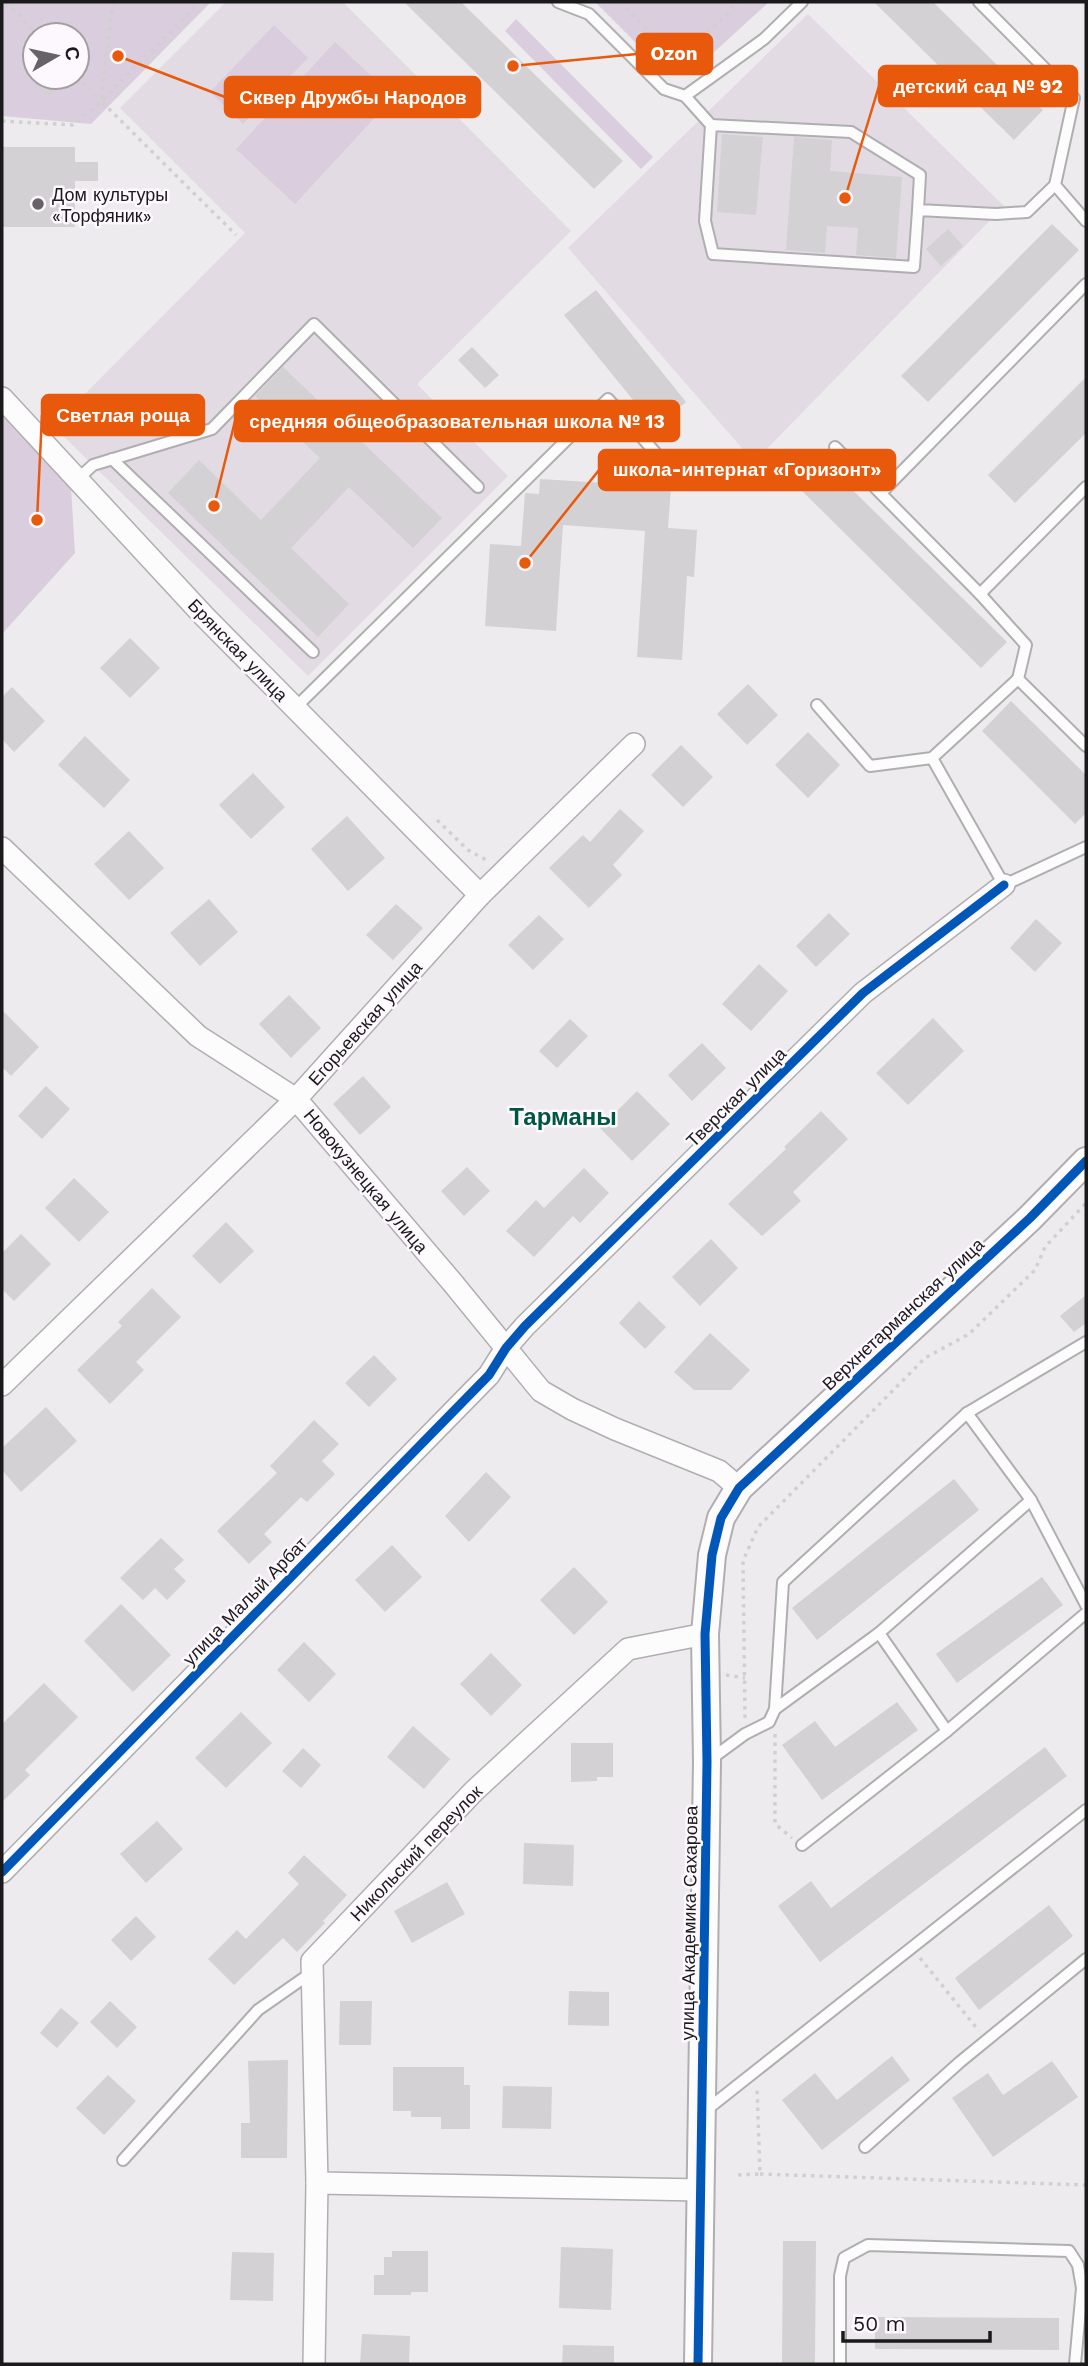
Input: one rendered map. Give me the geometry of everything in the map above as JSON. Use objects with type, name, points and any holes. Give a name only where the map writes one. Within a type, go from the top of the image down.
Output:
[{"type":"street","name":"Брянская улица","points":[[2,398],[204,616],[480,895]]},
{"type":"street","name":"Егорьевская улица","points":[[2,1385],[296,1099],[480,895],[634,744]]},
{"type":"street","name":"Новокузнецкая улица","points":[[2,848],[198,1036],[296,1099],[541,1391],[615,1429],[719,1471],[739,1488]]},
{"type":"street","name":"Тверская улица","points":[[506,1348],[535,1316],[863,993],[1004,885]]},
{"type":"street","name":"Верхнетарманская улица","points":[[739,1488],[1030,1219],[1086,1161]]},
{"type":"street","name":"улица Малый Арбат","points":[[2,1872],[489,1375],[506,1348]]},
{"type":"street","name":"улица Академика Сахарова","points":[[698,2364],[707,1762],[705,1634],[712,1555],[721,1518],[739,1488]]},
{"type":"street","name":"Никольский переулок","points":[[311,1973],[312,1961],[474,1791],[628,1648],[705,1634]]},
{"type":"street","points":[[311,1973],[317,2183],[314,2364]]},
{"type":"street","points":[[317,2183],[702,2190]]},
{"type":"lane","points":[[558,2],[589,14],[664,89],[685,96],[711,125],[850,132],[920,175],[914,267],[713,254],[705,221],[711,125]]},
{"type":"lane","points":[[685,96],[764,39],[802,2]]},
{"type":"lane","points":[[918,210],[996,214],[1027,212],[1055,185],[1074,97],[979,2]]},
{"type":"lane","points":[[1055,185],[1086,221]]},
{"type":"lane","points":[[881,493],[1086,284]]},
{"type":"lane","points":[[78,479],[93,465],[212,429],[314,324],[478,487]]},
{"type":"lane","points":[[295,708],[608,399],[683,484]]},
{"type":"lane","points":[[817,705],[870,766],[932,758],[1018,679],[1026,645],[980,594],[835,447]]},
{"type":"lane","points":[[112,459],[313,652]]},
{"type":"lane","points":[[980,594],[1086,487]]},
{"type":"lane","points":[[1018,679],[1086,746]]},
{"type":"lane","points":[[932,758],[1004,885],[1086,847]]},
{"type":"lane","points":[[707,1762],[745,1734],[769,1722],[775,1709],[783,1581],[967,1413],[1086,1342]]},
{"type":"lane","points":[[967,1413],[1031,1500],[1086,1605]]},
{"type":"lane","points":[[775,1709],[879,1633],[1031,1500]]},
{"type":"lane","points":[[802,1845],[947,1731],[1086,1613]]},
{"type":"lane","points":[[879,1633],[947,1731]]},
{"type":"lane","points":[[703,2113],[1086,1810]]},
{"type":"lane","points":[[865,2147],[986,2040],[1086,1959]]},
{"type":"lane","points":[[122,2160],[258,2010],[311,1973]]},
{"type":"lane","points":[[840,2364],[840,2276],[844,2258],[868,2245],[1069,2251],[1078,2265],[1082,2288],[1074,2364]]},
{"type":"path","points":[[2,8],[7,3],[17,2]]},
{"type":"path","points":[[101,101],[113,2]]},
{"type":"path","points":[[2,121],[73,125],[101,101],[200,2]]},
{"type":"path","points":[[620,2],[665,47],[696,43],[739,2]]},
{"type":"path","points":[[7,3],[24,21]]},
{"type":"path","points":[[91,91],[236,234]]},
{"type":"path","points":[[745,1734],[743,1561],[758,1527],[925,1357],[969,1334],[1035,1270],[1045,1247],[1086,1203]]},
{"type":"path","points":[[775,1709],[775,1824],[802,1845]]},
{"type":"path","points":[[912,1948],[986,2040]]},
{"type":"path","points":[[757,2071],[760,2174]]},
{"type":"path","points":[[738,2175],[1086,2185]]},
{"type":"shaded area","points":[[2,2],[211,2],[91,124],[2,116]]},
{"type":"shaded area","points":[[226,2],[343,2],[571,231],[417,384],[508,476],[308,676],[53,426],[245,233],[120,108]]},
{"type":"shaded area","points":[[595,2],[769,2],[689,75],[668,75]]},
{"type":"shaded area","points":[[808,14],[1004,206],[754,462],[568,248]]},
{"type":"shaded area","points":[[516,19],[653,157],[641,169],[505,31]]},
{"type":"shaded area","points":[[274,25],[308,58],[243,124],[210,92]]},
{"type":"shaded area","points":[[335,42],[394,97],[295,204],[236,149]]},
{"type":"shaded area","points":[[2,416],[71,488],[75,553],[2,634]]},
{"type":"building","points":[[404,2],[461,2],[623,161],[594,189]]},
{"type":"building","points":[[874,2],[933,2],[1043,110],[1014,140]]},
{"type":"building","points":[[42,91],[54,91],[48,97]]},
{"type":"building","points":[[722,134],[763,137],[756,215],[717,212]]},
{"type":"building","points":[[794,137],[832,140],[830,171],[902,177],[896,258],[856,255],[858,228],[827,226],[825,253],[786,250]]},
{"type":"building","name":"Дом культуры «Торфяник»","points":[[2,147],[75,147],[75,162],[98,162],[98,181],[75,181],[75,227],[2,227]]},
{"type":"building","points":[[1052,224],[1079,250],[928,402],[901,376]]},
{"type":"building","points":[[948,229],[963,246],[941,266],[926,249]]},
{"type":"building","points":[[596,290],[686,402],[655,427],[564,315]]},
{"type":"building","points":[[472,347],[499,375],[485,388],[458,360]]},
{"type":"building","points":[[283,367],[442,518],[413,548],[349,487],[291,548],[349,604],[318,637],[168,493],[199,460],[261,520],[320,458],[255,396]]},
{"type":"building","points":[[1086,377],[1086,433],[1015,503],[988,475]]},
{"type":"building","points":[[817,455],[1007,642],[981,668],[792,481]]},
{"type":"building","points":[[540,479],[671,487],[668,528],[697,530],[694,577],[687,576],[682,660],[637,657],[645,531],[563,525],[556,631],[485,626],[490,544],[521,546],[525,493],[539,494]]},
{"type":"building","points":[[130,638],[160,668],[130,698],[100,668]]},
{"type":"building","points":[[748,684],[778,715],[747,745],[717,714]]},
{"type":"building","points":[[12,687],[45,721],[14,752],[2,739],[2,697]]},
{"type":"building","points":[[1011,701],[1086,775],[1086,813],[1075,824],[982,731]]},
{"type":"building","points":[[808,732],[840,765],[808,798],[775,765]]},
{"type":"building","points":[[85,736],[130,780],[104,808],[58,765]]},
{"type":"building","points":[[681,745],[713,777],[683,807],[651,775]]},
{"type":"building","points":[[253,773],[285,807],[251,839],[219,805]]},
{"type":"building","points":[[620,809],[644,831],[613,865],[622,875],[589,908],[549,868],[583,835],[590,842]]},
{"type":"building","points":[[347,816],[385,858],[348,891],[311,849]]},
{"type":"building","points":[[129,831],[164,868],[129,900],[94,864]]},
{"type":"building","points":[[209,899],[238,932],[200,966],[170,933]]},
{"type":"building","points":[[396,904],[423,928],[393,960],[366,935]]},
{"type":"building","points":[[829,913],[850,934],[816,967],[796,946]]},
{"type":"building","points":[[539,915],[564,939],[533,970],[508,945]]},
{"type":"building","points":[[1036,919],[1062,943],[1035,972],[1010,948]]},
{"type":"building","points":[[759,964],[788,991],[751,1031],[722,1004]]},
{"type":"building","points":[[289,995],[321,1028],[291,1058],[259,1024]]},
{"type":"building","points":[[2,1010],[39,1047],[11,1076],[2,1067]]},
{"type":"building","points":[[933,1018],[964,1051],[908,1105],[876,1073]]},
{"type":"building","points":[[570,1019],[588,1036],[557,1068],[539,1051]]},
{"type":"building","points":[[702,1043],[726,1068],[692,1101],[668,1075]]},
{"type":"building","points":[[363,1076],[391,1107],[360,1135],[333,1104]]},
{"type":"building","points":[[46,1086],[70,1109],[42,1139],[18,1116]]},
{"type":"building","points":[[637,1091],[670,1124],[632,1161],[600,1128]]},
{"type":"building","points":[[821,1111],[848,1139],[793,1192],[801,1201],[762,1236],[728,1204],[786,1149],[784,1147]]},
{"type":"building","points":[[467,1167],[490,1191],[464,1216],[441,1191]]},
{"type":"building","points":[[584,1168],[609,1193],[580,1223],[573,1216],[534,1257],[506,1231],[536,1200],[544,1208]]},
{"type":"building","points":[[74,1178],[109,1212],[79,1242],[45,1208]]},
{"type":"building","points":[[226,1222],[254,1251],[220,1284],[192,1256]]},
{"type":"building","points":[[21,1234],[51,1264],[14,1301],[2,1289],[2,1253]]},
{"type":"building","points":[[711,1239],[738,1268],[700,1306],[672,1277]]},
{"type":"building","points":[[152,1288],[181,1317],[136,1362],[144,1370],[110,1404],[77,1370],[122,1326],[118,1322]]},
{"type":"building","points":[[1086,1295],[1086,1323],[1074,1332],[1060,1316]]},
{"type":"building","points":[[639,1301],[666,1327],[645,1349],[619,1323]]},
{"type":"building","points":[[710,1333],[750,1370],[731,1390],[694,1390],[674,1372]]},
{"type":"building","points":[[374,1355],[397,1379],[369,1407],[345,1383]]},
{"type":"building","points":[[46,1407],[77,1441],[21,1492],[2,1470],[2,1448]]},
{"type":"building","points":[[314,1420],[339,1444],[322,1461],[335,1474],[307,1502],[301,1497],[264,1534],[272,1542],[249,1564],[217,1531],[277,1473],[270,1466]]},
{"type":"building","points":[[486,1472],[511,1497],[469,1542],[445,1516]]},
{"type":"building","points":[[954,1479],[979,1510],[817,1640],[792,1608]]},
{"type":"building","points":[[161,1538],[184,1560],[174,1569],[186,1581],[167,1600],[155,1588],[143,1600],[120,1578]]},
{"type":"building","points":[[392,1545],[422,1577],[385,1612],[355,1580]]},
{"type":"building","points":[[574,1567],[608,1602],[574,1635],[540,1600]]},
{"type":"building","points":[[1042,1577],[1063,1605],[957,1683],[936,1654]]},
{"type":"building","points":[[121,1604],[171,1655],[133,1692],[84,1641]]},
{"type":"building","points":[[304,1642],[336,1674],[309,1702],[277,1670]]},
{"type":"building","points":[[491,1653],[522,1685],[491,1716],[460,1684]]},
{"type":"building","points":[[44,1683],[78,1717],[25,1770],[30,1775],[2,1802],[2,1724]]},
{"type":"building","points":[[897,1702],[918,1730],[822,1800],[782,1745],[815,1721],[835,1747]]},
{"type":"building","points":[[241,1712],[272,1743],[226,1788],[195,1758]]},
{"type":"building","points":[[413,1726],[450,1759],[424,1789],[387,1757]]},
{"type":"building","points":[[571,1743],[613,1743],[613,1777],[571,1782]]},
{"type":"building","points":[[1045,1747],[1067,1776],[820,1962],[778,1906],[811,1881],[831,1908]]},
{"type":"building","points":[[303,1748],[321,1765],[301,1788],[282,1771]]},
{"type":"building","points":[[157,1821],[183,1849],[146,1883],[120,1854]]},
{"type":"building","points":[[524,1843],[574,1845],[573,1886],[523,1884]]},
{"type":"building","points":[[304,1855],[347,1895],[297,1952],[283,1938],[234,1985],[208,1959],[237,1930],[246,1939],[299,1884],[288,1873]]},
{"type":"building","points":[[447,1882],[465,1914],[412,1943],[394,1911]]},
{"type":"building","points":[[1049,1905],[1073,1936],[979,2010],[955,1978]]},
{"type":"building","points":[[136,1916],[156,1937],[131,1961],[111,1940]]},
{"type":"building","points":[[569,1991],[609,1992],[609,2026],[568,2025]]},
{"type":"building","points":[[110,2001],[137,2027],[117,2048],[90,2022]]},
{"type":"building","points":[[340,2001],[372,2001],[371,2045],[339,2045]]},
{"type":"building","points":[[61,2008],[79,2023],[57,2048],[40,2033]]},
{"type":"building","points":[[892,2056],[910,2080],[822,2150],[782,2100],[815,2073],[837,2100]]},
{"type":"building","points":[[288,2060],[287,2158],[241,2158],[241,2123],[250,2123],[248,2061]]},
{"type":"building","points":[[1052,2061],[1078,2097],[993,2157],[952,2098],[988,2073],[1003,2095]]},
{"type":"building","points":[[393,2067],[464,2067],[464,2085],[470,2085],[470,2129],[441,2129],[441,2117],[411,2117],[411,2111],[393,2111]]},
{"type":"building","points":[[108,2075],[136,2101],[104,2135],[76,2108]]},
{"type":"building","points":[[503,2086],[552,2087],[551,2129],[502,2128]]},
{"type":"building","points":[[783,2241],[816,2241],[815,2364],[782,2364]]},
{"type":"building","points":[[561,2247],[613,2249],[611,2310],[559,2308]]},
{"type":"building","points":[[392,2251],[428,2251],[428,2292],[374,2295],[374,2275],[384,2275],[384,2257],[392,2257]]},
{"type":"building","points":[[232,2252],[274,2253],[273,2301],[230,2300]]},
{"type":"building","points":[[875,2317],[1059,2318],[1059,2350],[875,2349]]},
{"type":"building","points":[[362,2334],[410,2336],[409,2364],[360,2364]]},
{"type":"building","points":[[563,2345],[614,2346],[614,2364],[562,2364]]},
{"type":"cycle path","points":[[2,1872],[489,1375],[506,1348],[525,1326],[863,993],[1004,885]]},
{"type":"cycle path","points":[[698,2364],[707,1762],[705,1634],[712,1555],[721,1518],[739,1488],[1030,1218],[1086,1161]]},
{"type":"place","name":"Сквер Дружбы Народов","points":[[118,56]]},
{"type":"place","name":"Ozon","points":[[513,66]]},
{"type":"place","name":"детский сад № 92","points":[[845,198]]},
{"type":"place","name":"Дом культуры «Торфяник»","points":[[38,204]]},
{"type":"place","name":"средняя общеобразовательная школа № 13","points":[[214,506]]},
{"type":"place","name":"Светлая роща","points":[[37,520]]},
{"type":"place","name":"школа-интернат «Горизонт»","points":[[525,563]]},
{"type":"district","name":"Тарманы","points":[[563,1117]]}]
